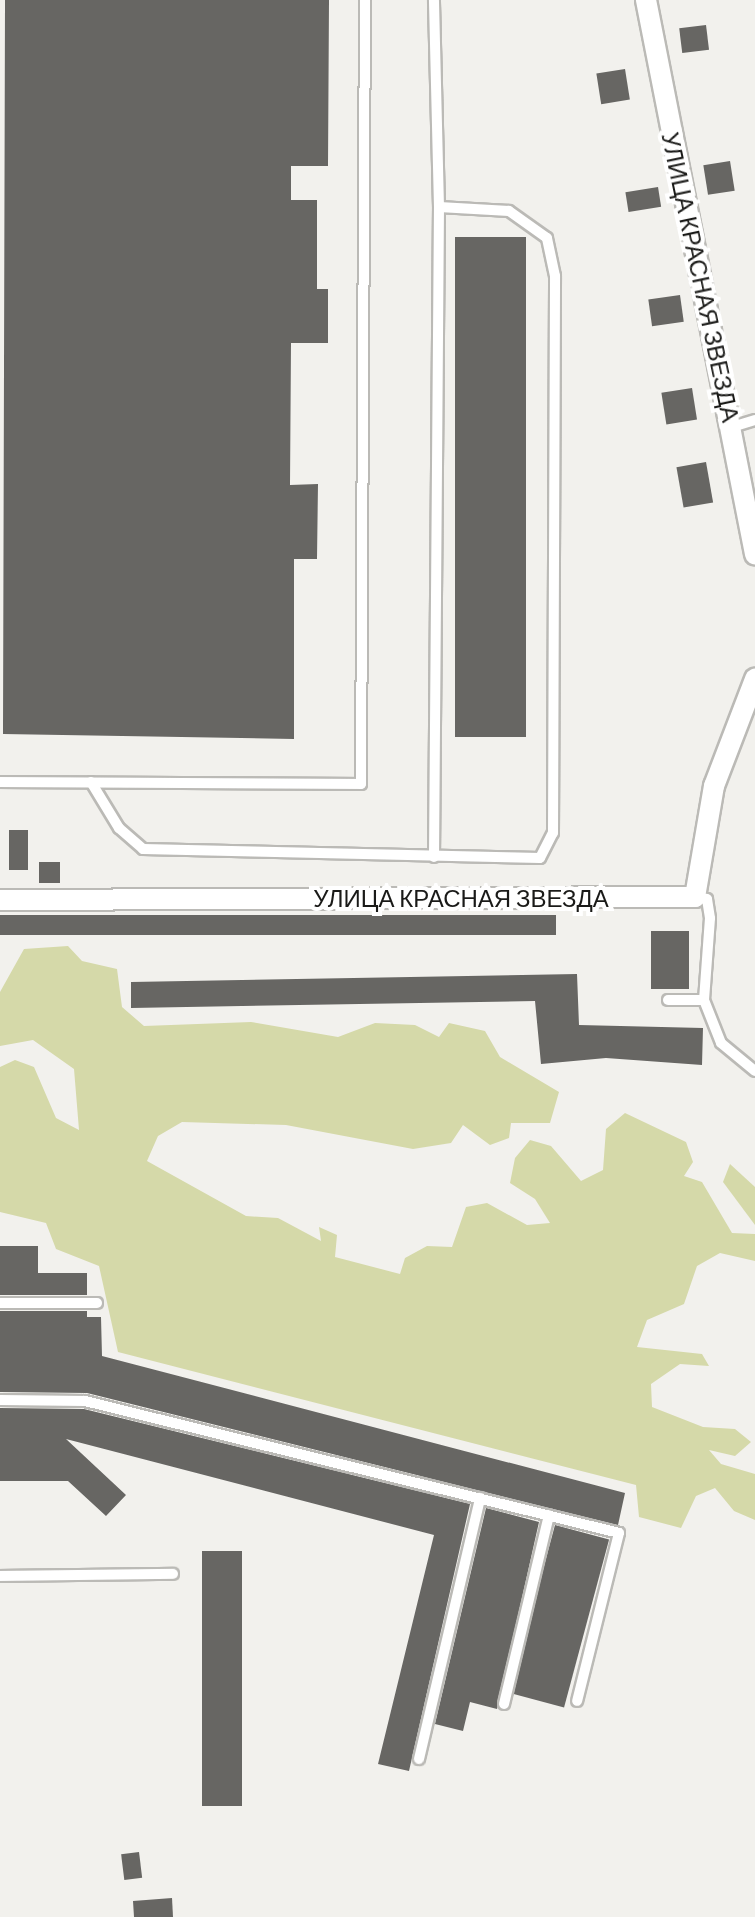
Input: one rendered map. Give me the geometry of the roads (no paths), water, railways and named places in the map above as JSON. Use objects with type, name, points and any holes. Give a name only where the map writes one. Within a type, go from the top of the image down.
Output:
[{"type":"street","name":"УЛИЦА КРАСНАЯ ЗВЕЗДА","points":[[646,0],[755,554]]},
{"type":"street","points":[[695,897],[714,786],[755,679]]},
{"type":"street","name":"УЛИЦА КРАСНАЯ ЗВЕЗДА","points":[[0,900],[695,897]]},
{"type":"lane","points":[[0,782],[361,784],[365,0]]},
{"type":"lane","points":[[434,0],[439,207],[434,857]]},
{"type":"lane","points":[[91,782],[119,828],[143,849],[540,858],[553,817],[555,276],[547,238],[509,211],[439,207]]},
{"type":"lane","points":[[732,427],[755,420]]},
{"type":"lane","points":[[695,897],[707,899],[710,918],[704,1000],[721,1043],[755,1071]]},
{"type":"lane","points":[[668,1000],[704,1000]]},
{"type":"lane","points":[[0,1303],[97,1303]]},
{"type":"lane","points":[[0,1400],[85,1401],[619,1533],[577,1701]]},
{"type":"lane","points":[[419,1759],[480,1498]]},
{"type":"lane","points":[[504,1704],[549,1515]]},
{"type":"lane","points":[[0,1576],[173,1574]]}]
